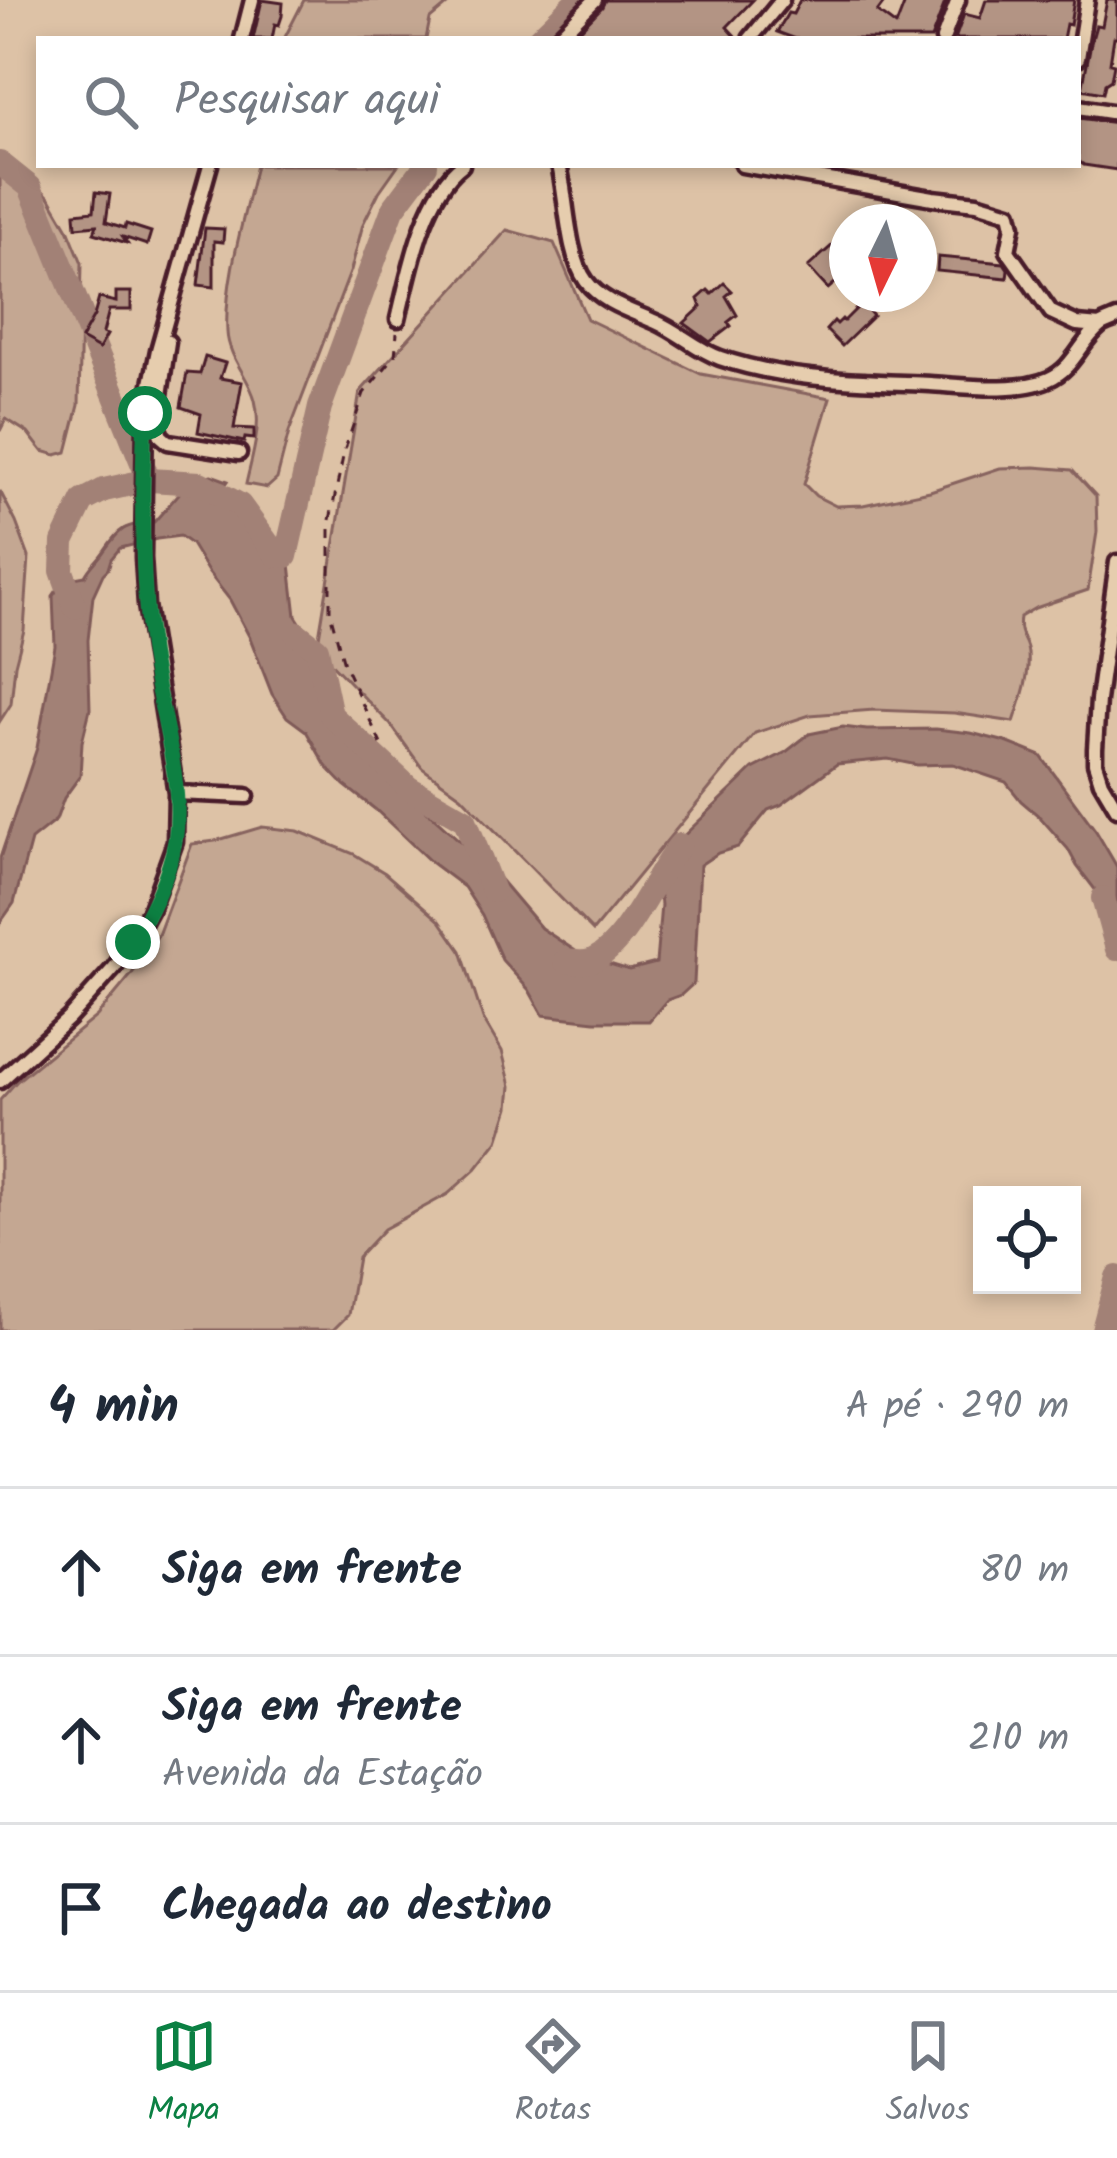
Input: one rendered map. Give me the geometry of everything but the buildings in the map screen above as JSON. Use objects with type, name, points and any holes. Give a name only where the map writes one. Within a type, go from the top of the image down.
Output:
[{"type":"street","points":[[243,36],[252,0]]},
{"type":"street","points":[[559,36],[595,0]]},
{"type":"street","points":[[752,36],[782,0]]},
{"type":"street","points":[[944,36],[958,0]]},
{"type":"street","points":[[1081,39],[1087,0]]},
{"type":"street","points":[[1081,107],[1117,112]]},
{"type":"street","points":[[0,1081],[91,995],[133,942],[164,880],[175,842],[176,794],[151,650],[143,558],[144,443],[150,381],[209,168]]},
{"type":"street","points":[[398,319],[417,239],[449,175],[459,168]]},
{"type":"street","points":[[560,168],[577,266],[593,290],[665,326],[702,351],[741,364],[770,372],[877,382],[1020,386],[1049,379],[1065,368],[1100,326]]},
{"type":"street","points":[[759,168],[977,203],[1010,213],[1008,250],[1051,312],[1077,324],[1100,326],[1117,319]]},
{"type":"street","points":[[167,322],[156,422],[161,436],[168,442],[239,453]]},
{"type":"street","points":[[1117,562],[1095,731],[1095,763],[1117,808]]},
{"type":"street","points":[[1101,782],[1117,777]]},
{"type":"street","points":[[176,794],[248,796]]},
{"type":"path","points":[[381,744],[344,664],[330,612],[331,520],[344,452],[364,393],[395,356],[398,319]]},
{"type":"shaded area","points":[[304,0],[453,0],[430,19],[427,36],[286,36]]},
{"type":"shaded area","points":[[0,160],[24,172],[50,198],[82,263],[79,405],[67,452],[56,455],[42,451],[28,433],[6,419],[0,431]]},
{"type":"shaded area","points":[[255,168],[396,168],[363,224],[351,270],[289,432],[277,479],[267,488],[246,484],[257,410],[227,332],[232,270]]},
{"type":"shaded area","points":[[507,230],[554,243],[587,319],[701,374],[830,398],[804,484],[836,506],[930,491],[1000,468],[1072,470],[1096,496],[1097,532],[1088,590],[1020,617],[1028,662],[1014,722],[954,713],[874,710],[810,715],[755,733],[593,931],[461,796],[422,768],[391,725],[317,649],[360,392]]},
{"type":"shaded area","points":[[211,475],[228,481],[219,494],[246,527],[280,542],[290,564],[296,616],[317,649],[319,688],[343,735],[492,870],[541,928],[583,956],[629,970],[656,963],[661,905],[658,879],[670,849],[753,769],[809,734],[843,727],[971,733],[1041,756],[1117,867],[1117,939],[1103,900],[1068,849],[1006,782],[953,764],[917,765],[888,759],[837,764],[768,810],[738,847],[700,865],[694,983],[681,995],[667,1000],[649,1021],[543,1015],[529,990],[502,960],[464,887],[344,785],[326,766],[306,731],[287,717],[230,600],[191,544],[180,536],[120,548],[103,574],[93,596],[88,640],[90,709],[80,776],[56,820],[31,840],[14,903],[0,923],[0,858],[37,748],[55,646],[53,596],[64,580],[85,576],[119,532],[154,522],[191,480]]},
{"type":"shaded area","points":[[0,491],[29,557],[24,630],[11,704],[0,721]]},
{"type":"shaded area","points":[[262,827],[298,831],[354,854],[385,873],[440,921],[461,951],[483,1019],[502,1051],[511,1086],[498,1141],[448,1194],[384,1229],[358,1257],[348,1315],[333,1330],[0,1330],[0,1100],[97,1016],[131,975],[158,935],[192,844]]},
{"type":"waterway","points":[[541,36],[578,0]]},
{"type":"waterway","points":[[0,163],[30,187],[149,480]]},
{"type":"waterway","points":[[286,556],[320,407],[393,209],[424,168]]},
{"type":"waterway","points":[[75,607],[62,571],[63,542],[83,501],[104,490],[149,480],[200,483],[240,505],[277,556]]},
{"type":"waterway","points":[[295,632],[317,649],[331,715],[409,788],[465,820],[493,891]]},
{"type":"waterway","points":[[565,961],[593,960],[617,940],[680,845]]},
{"type":"waterway","points":[[1103,898],[1117,949]]},
{"type":"waterway","points":[[1103,1330],[1117,1277]]},
{"type":"route","points":[[133,942],[164,880],[177,824],[146,605],[145,413]]}]
